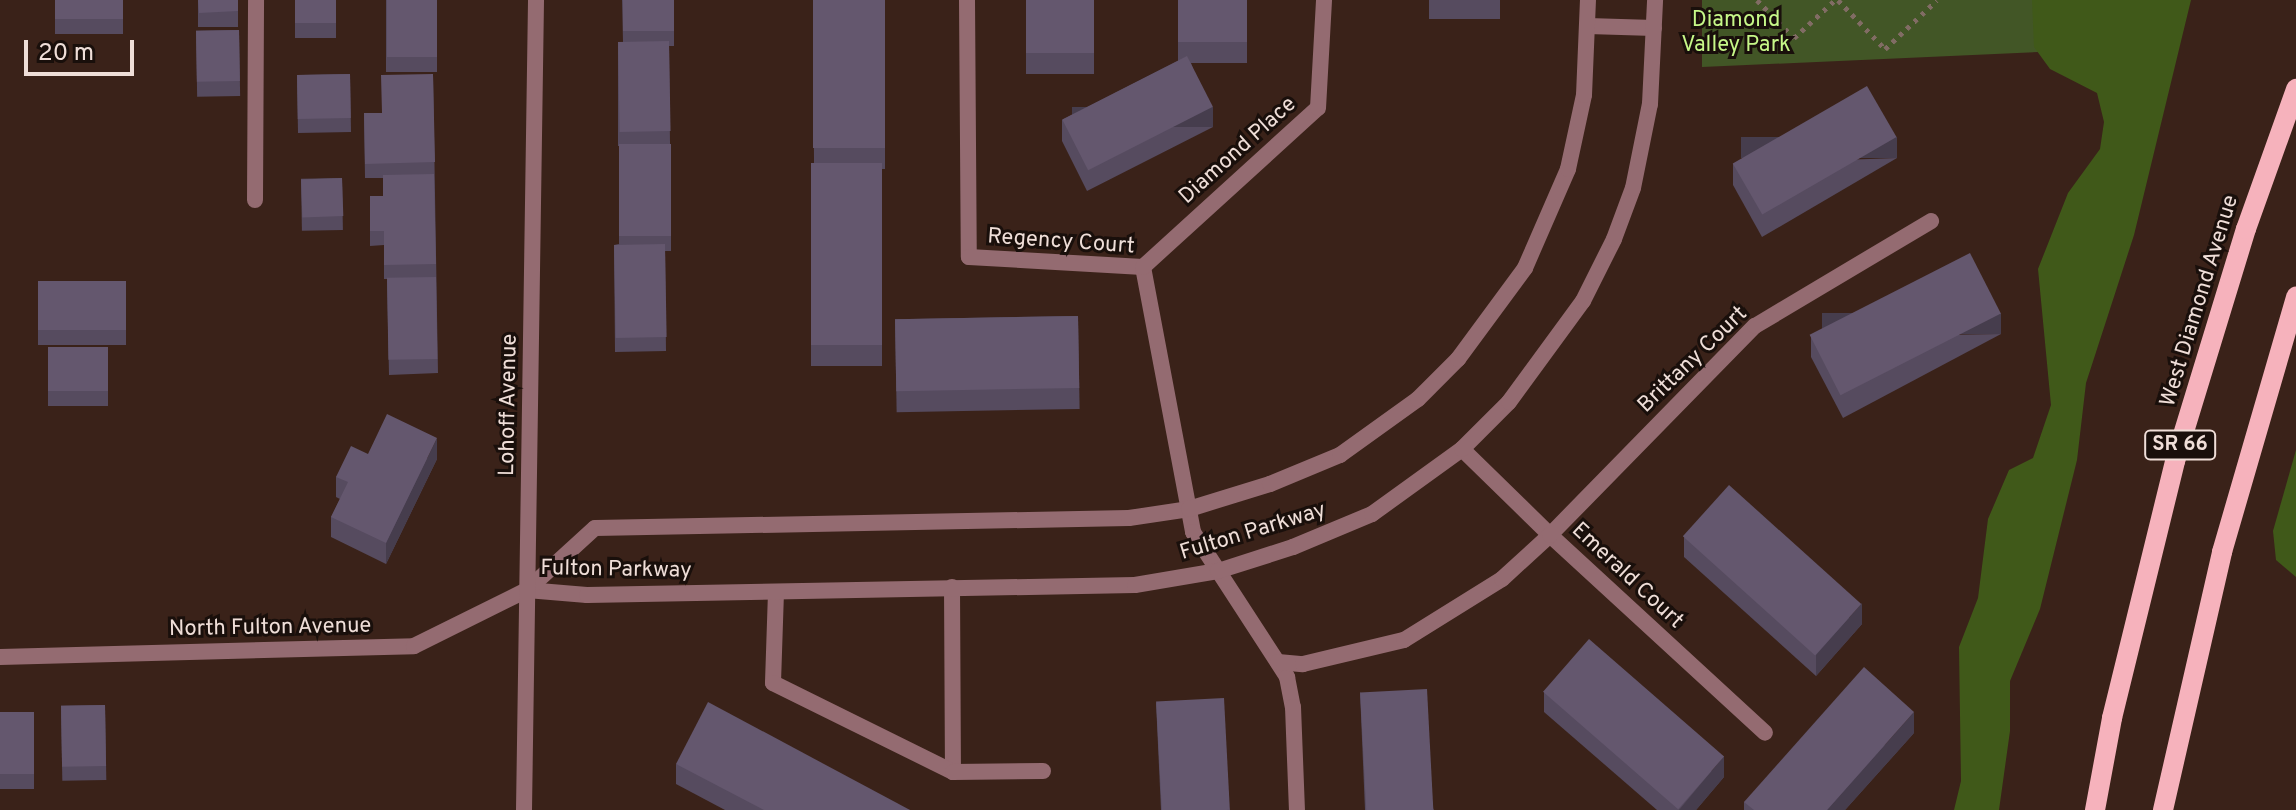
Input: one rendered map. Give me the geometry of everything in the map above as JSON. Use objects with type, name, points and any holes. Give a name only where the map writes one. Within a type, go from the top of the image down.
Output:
[{"type":"main road","name":"West Diamond Avenue","points":[[2095,810],[2112,718],[2175,461],[2246,229],[2296,89]]},
{"type":"main road","name":"SR 66","points":[[2163,810],[2222,552],[2296,297]]},
{"type":"street","points":[[255,200],[256,0]]},
{"type":"street","name":"Lohoff Avenue","points":[[524,810],[536,0]]},
{"type":"street","name":"Regency Court","points":[[967,0],[969,257],[1143,267],[1193,532],[1287,677],[1293,707],[1297,810]]},
{"type":"street","name":"Diamond Place","points":[[1143,267],[1318,108],[1324,0]]},
{"type":"street","name":"Fulton Parkway","points":[[527,590],[595,528],[1129,518],[1189,509],[1270,484],[1340,455],[1418,399],[1458,359],[1525,268],[1552,212],[1568,169],[1584,95],[1588,0]]},
{"type":"street","name":"Fulton Parkway","points":[[527,590],[587,595],[1135,585],[1218,571],[1293,547],[1372,514],[1462,449],[1509,402],[1583,301],[1614,239],[1633,188],[1650,104],[1655,0]]},
{"type":"street","points":[[1588,26],[1654,28]]},
{"type":"street","name":"Brittany Court","points":[[1278,662],[1303,664],[1404,640],[1502,579],[1550,535],[1755,326],[1931,221]]},
{"type":"street","name":"Emerald Court","points":[[1462,449],[1550,535],[1765,733]]},
{"type":"street","points":[[952,587],[953,772]]},
{"type":"street","name":"North Fulton Avenue","points":[[0,657],[414,646],[527,590]]},
{"type":"street","points":[[776,592],[773,683],[953,772],[1043,771]]},
{"type":"path","points":[[1757,0],[1794,38],[1837,0],[1885,49],[1937,0]]},
{"type":"green space","name":"Diamond Valley Park","points":[[1702,0],[2153,0],[2130,48],[1702,67]]},
{"type":"green space","points":[[2032,0],[2191,0],[2134,235],[2086,383],[2077,460],[2040,609],[2010,681],[2010,731],[1999,810],[1954,810],[1961,781],[1959,647],[1978,598],[1988,519],[2009,470],[2033,458],[2051,405],[2038,269],[2068,193],[2100,149],[2104,122],[2097,93],[2050,69],[2034,47]]},
{"type":"green space","points":[[2296,450],[2296,577],[2276,560],[2273,531]]},
{"type":"building","points":[[55,0],[123,0],[123,19],[55,19]]},
{"type":"building","points":[[198,0],[238,0],[238,11],[199,13]]},
{"type":"building","points":[[295,0],[336,0],[336,23],[295,23]]},
{"type":"building","points":[[387,0],[437,0],[437,57],[387,57]]},
{"type":"building","points":[[623,0],[674,0],[674,31],[623,31]]},
{"type":"building","points":[[813,0],[885,0],[885,148],[813,148]]},
{"type":"building","points":[[1026,0],[1094,0],[1094,53],[1026,53]]},
{"type":"building","points":[[1178,0],[1247,0],[1247,42],[1178,42]]},
{"type":"building","points":[[239,30],[240,81],[197,82],[196,31]]},
{"type":"building","points":[[669,41],[671,131],[620,132],[618,42]]},
{"type":"building","points":[[1187,56],[1213,107],[1088,170],[1062,120]]},
{"type":"building","points":[[350,74],[351,118],[298,119],[297,75]]},
{"type":"building","points":[[433,74],[435,162],[365,164],[364,113],[382,113],[381,75]]},
{"type":"building","points":[[1867,86],[1896,137],[1762,215],[1733,164]]},
{"type":"building","points":[[619,144],[671,144],[671,236],[619,236]]},
{"type":"building","points":[[811,163],[882,163],[882,345],[811,345]]},
{"type":"building","points":[[434,174],[436,264],[384,265],[384,231],[370,231],[370,196],[383,196],[383,175]]},
{"type":"building","points":[[342,178],[343,216],[302,217],[301,179]]},
{"type":"building","points":[[665,244],[667,337],[616,338],[614,245]]},
{"type":"building","points":[[1970,253],[2001,314],[1840,395],[1810,335]]},
{"type":"building","points":[[436,277],[437,359],[388,360],[387,278]]},
{"type":"building","points":[[38,281],[126,281],[126,330],[38,330]]},
{"type":"building","points":[[1078,316],[1079,388],[896,391],[895,319]]},
{"type":"building","points":[[48,347],[108,347],[108,391],[48,391]]},
{"type":"building","points":[[387,414],[437,438],[386,543],[331,517],[348,482],[336,477],[351,446],[368,454]]},
{"type":"building","points":[[1729,485],[1861,604],[1815,655],[1683,536]]},
{"type":"building","points":[[1589,639],[1724,756],[1678,809],[1543,692]]},
{"type":"building","points":[[1864,667],[1914,712],[1827,810],[1754,810],[1744,802]]},
{"type":"building","points":[[1427,689],[1433,810],[1366,810],[1360,693]]},
{"type":"building","points":[[1224,698],[1230,810],[1162,810],[1156,702]]},
{"type":"building","points":[[708,702],[910,810],[764,810],[676,764]]},
{"type":"building","points":[[105,705],[106,766],[62,767],[61,706]]},
{"type":"building","points":[[0,712],[34,712],[34,774],[0,774]]}]
